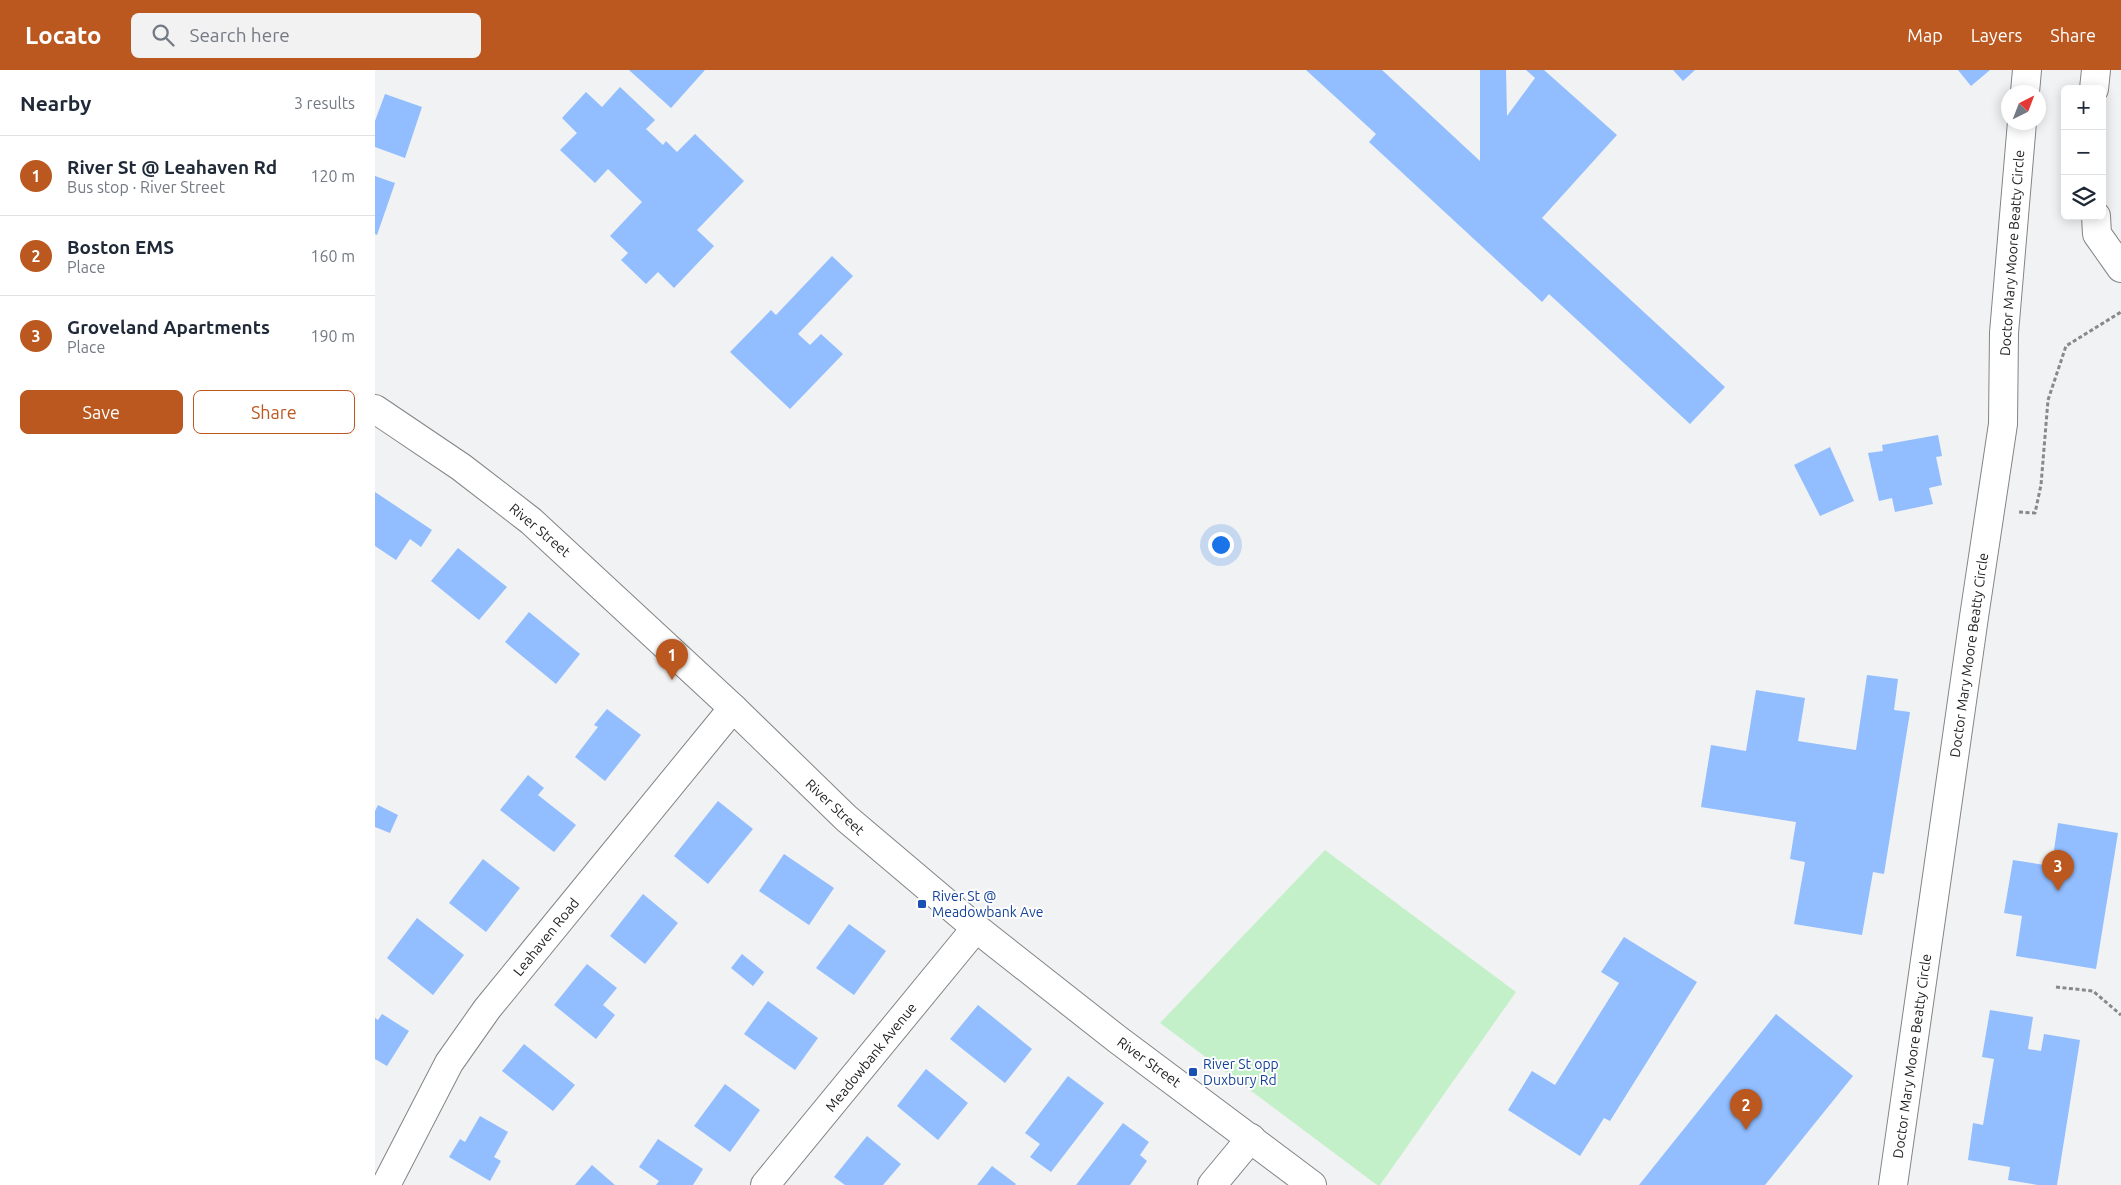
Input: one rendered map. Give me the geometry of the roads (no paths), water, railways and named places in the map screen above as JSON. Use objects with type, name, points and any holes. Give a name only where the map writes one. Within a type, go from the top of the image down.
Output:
[{"type":"street","points":[[2026,85],[2027,70]]},
{"type":"street","points":[[2094,85],[2095,70]]},
{"type":"street","name":"Doctor Mary Moore Beatty Circle","points":[[1893,1185],[2003,424],[2004,333],[2021,130]]},
{"type":"street","points":[[2096,220],[2097,234],[2121,268]]},
{"type":"street","name":"River Street","points":[[375,409],[461,467],[531,521],[733,708],[846,818],[976,928],[1117,1039],[1312,1185]]},
{"type":"street","name":"Leahaven Road","points":[[386,1185],[449,1063],[487,1009],[733,708]]},
{"type":"street","name":"Meadowbank Avenue","points":[[765,1185],[976,928]]},
{"type":"street","points":[[1212,1185],[1251,1138]]},
{"type":"place","name":"River St @ Leahaven Rd","points":[[672,680]]},
{"type":"place","name":"Groveland Apartments","points":[[2058,891]]},
{"type":"place","name":"River St @ Meadowbank Ave","points":[[922,904]]},
{"type":"place","name":"River St opp Duxbury Rd","points":[[1193,1072]]},
{"type":"place","name":"Boston EMS","points":[[1746,1130]]}]
